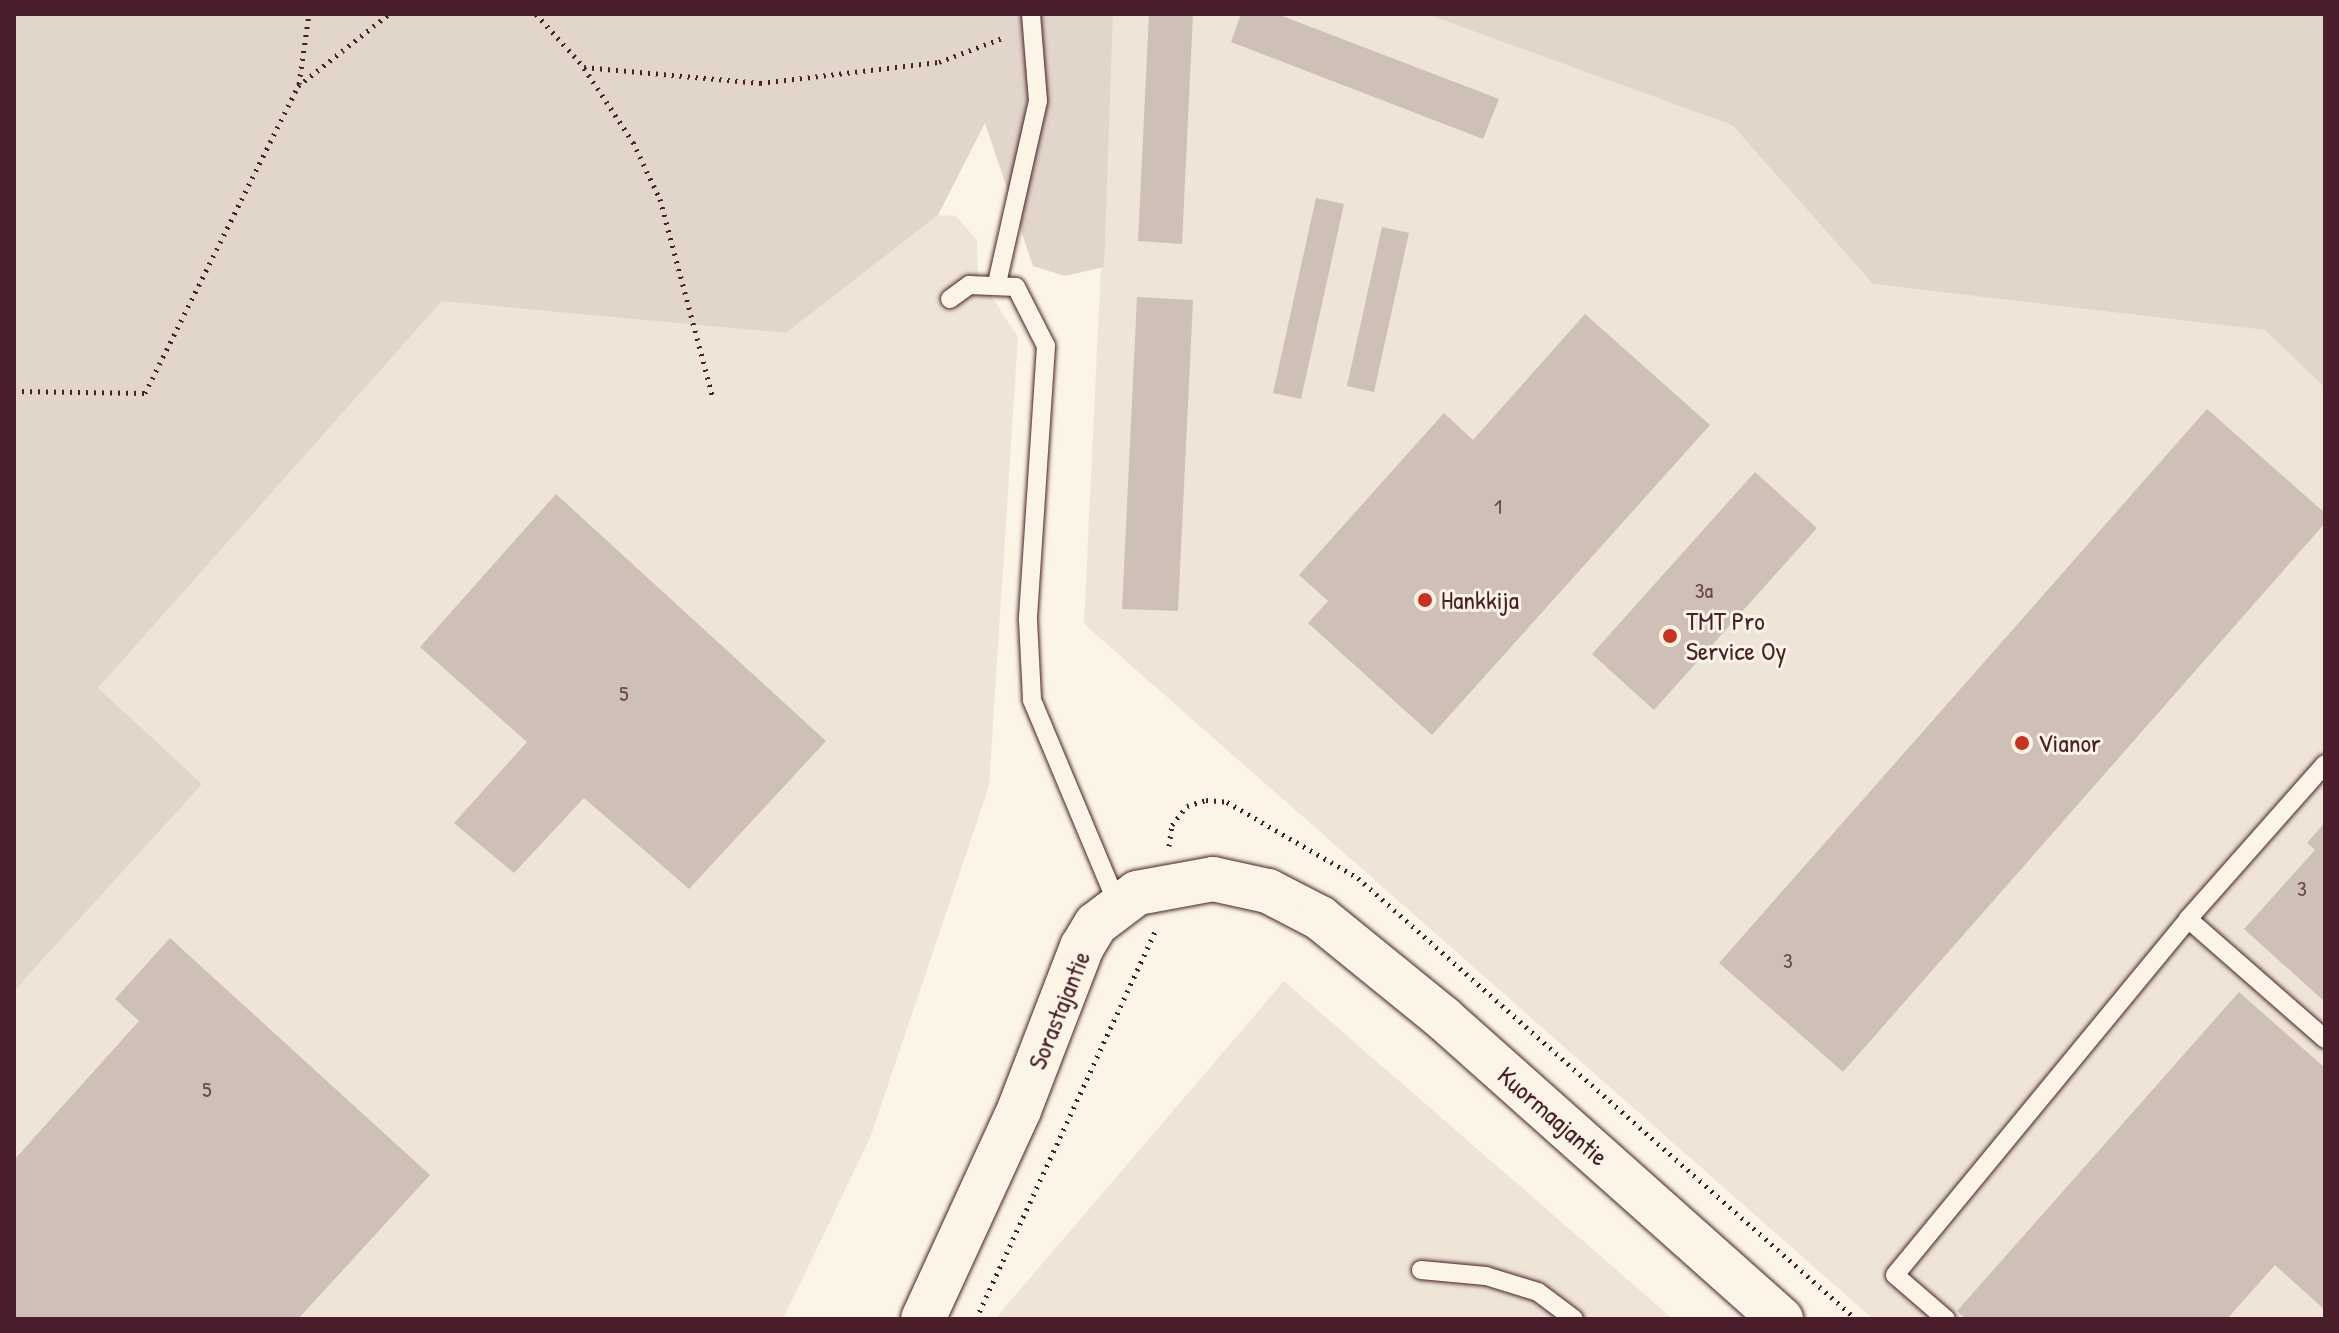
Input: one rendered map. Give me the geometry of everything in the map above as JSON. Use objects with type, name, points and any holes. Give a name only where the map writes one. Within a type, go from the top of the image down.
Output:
[{"type":"street","name":"Sorastajantie","points":[[923,1319],[1019,1110],[1082,947],[1096,924],[1137,893],[1213,879],[1241,882],[1320,918]]},
{"type":"street","name":"Kuormaajantie","points":[[1320,918],[1443,1018],[1781,1319]]},
{"type":"lane","points":[[997,283],[1038,101],[1031,20]]},
{"type":"lane","points":[[950,299],[969,285],[997,283],[1016,287],[1046,346],[1028,666],[1032,700],[1118,906]]},
{"type":"lane","points":[[1946,1319],[1895,1275],[2188,919],[2325,764]]},
{"type":"lane","points":[[2188,919],[2325,1039]]},
{"type":"lane","points":[[1421,1270],[1486,1276],[1538,1292],[1574,1319]]},
{"type":"path","points":[[14,391],[145,393],[298,86],[309,14]]},
{"type":"path","points":[[298,86],[389,14]]},
{"type":"path","points":[[536,14],[584,67],[633,142],[660,199],[712,395]]},
{"type":"path","points":[[584,67],[760,83],[939,62],[1031,20]]},
{"type":"path","points":[[976,1319],[1152,943],[1165,886],[1172,825],[1187,806],[1206,800],[1238,808],[1358,878],[1856,1319]]},
{"type":"shaded area","points":[[14,14],[1113,14],[1104,267],[1065,276],[1033,266],[985,123],[938,215],[786,333],[442,301],[98,688],[202,784],[14,991]]},
{"type":"shaded area","points":[[1113,14],[1426,14],[1732,125],[1873,284],[2265,330],[2325,388],[2325,1319],[1873,1319],[1084,624]]},
{"type":"shaded area","points":[[1426,14],[2325,14],[2325,388],[2265,330],[1873,284],[1732,125]]},
{"type":"shaded area","points":[[938,215],[956,216],[977,240],[978,276],[1018,337],[989,786],[870,1138],[783,1319],[14,1319],[14,991],[201,784],[97,688],[442,300],[786,333]]},
{"type":"shaded area","points":[[1284,981],[1673,1319],[995,1319]]},
{"type":"building","points":[[1149,14],[1193,14],[1182,244],[1138,241]]},
{"type":"building","points":[[1241,14],[1277,14],[1499,99],[1483,139],[1231,42]]},
{"type":"building","points":[[1316,198],[1344,204],[1301,399],[1273,393]]},
{"type":"building","points":[[1382,227],[1409,233],[1374,392],[1347,386]]},
{"type":"building","points":[[1137,297],[1193,300],[1178,611],[1122,609]]},
{"type":"building","points":[[1585,314],[1710,425],[1432,735],[1308,623],[1328,601],[1299,575],[1444,413],[1473,440]]},
{"type":"building","name":"Vianor","points":[[2207,409],[2325,513],[2325,523],[1843,1072],[1719,963]]},
{"type":"building","points":[[1755,472],[1817,528],[1654,710],[1592,654]]},
{"type":"building","points":[[556,494],[826,741],[689,889],[584,798],[514,873],[454,823],[527,742],[420,647]]},
{"type":"building","points":[[2325,822],[2325,1002],[2244,929],[2315,850],[2307,843]]},
{"type":"building","points":[[170,938],[430,1175],[298,1319],[14,1319],[14,1160],[139,1021],[115,999]]},
{"type":"building","points":[[2239,992],[2325,1068],[2325,1310],[2275,1265],[2227,1319],[1966,1319],[1957,1311]]},
{"type":"place","name":"Hankkija","points":[[1425,600]]},
{"type":"place","name":"TMT Pro Service Oy","points":[[1670,636]]},
{"type":"place","name":"Vianor","points":[[2022,743]]}]
